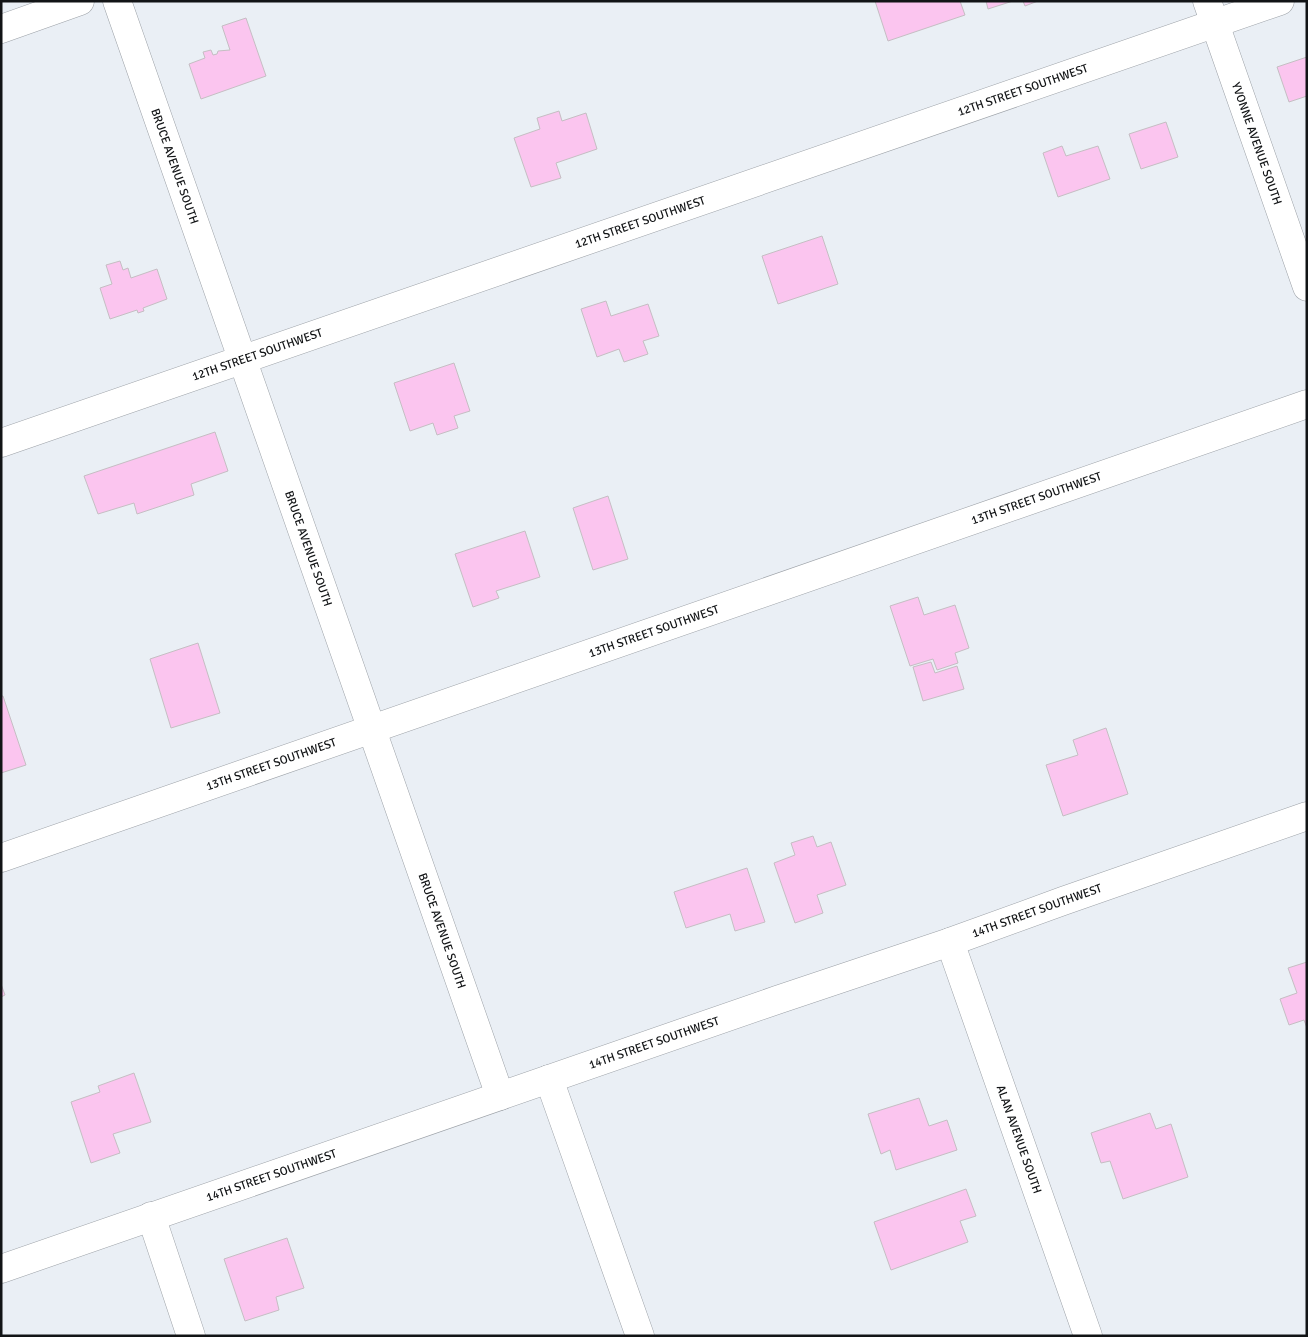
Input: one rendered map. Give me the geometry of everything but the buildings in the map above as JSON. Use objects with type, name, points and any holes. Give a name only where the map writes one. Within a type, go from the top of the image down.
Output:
[{"type":"street","points":[[1,28],[80,1]]},
{"type":"street","name":"BRUCE AVENUE SOUTH","points":[[117,1],[500,1096]]},
{"type":"street","name":"12TH STREET SOUTHWEST","points":[[1,444],[1211,12],[1280,1]]},
{"type":"street","name":"YVONNE AVENUE SOUTH","points":[[1211,12],[1307,287]]},
{"type":"street","name":"13TH STREET SOUTHWEST","points":[[1,858],[1307,404]]},
{"type":"street","name":"14TH STREET SOUTHWEST","points":[[1,1268],[950,942],[1063,900],[1307,816]]},
{"type":"street","name":"ALAN AVENUE SOUTH","points":[[950,942],[1088,1336]]},
{"type":"street","points":[[549,1079],[640,1336]]},
{"type":"street","points":[[151,1216],[191,1336]]}]
